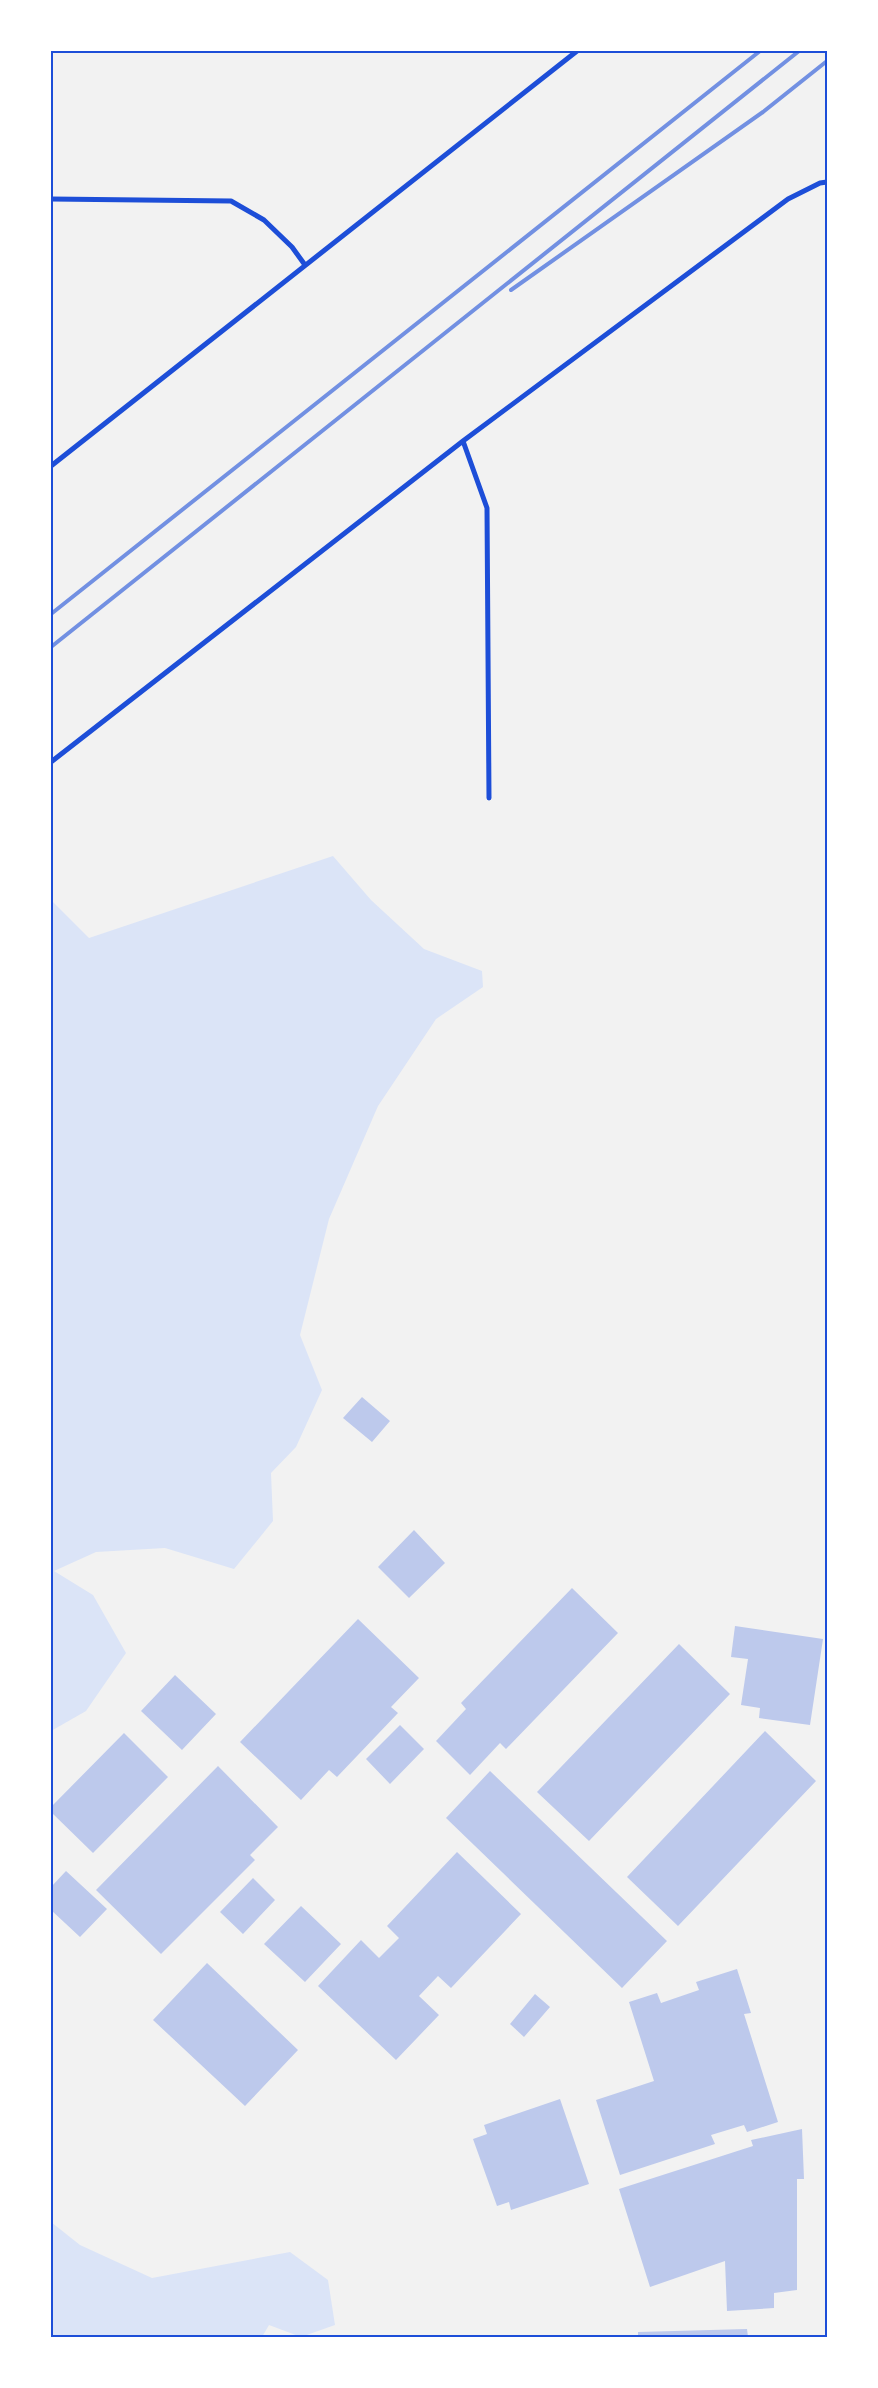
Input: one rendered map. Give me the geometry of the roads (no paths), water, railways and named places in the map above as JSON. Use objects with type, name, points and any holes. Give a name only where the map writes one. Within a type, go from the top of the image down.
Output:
[{"type":"street","points":[[51,466],[577,51]]},
{"type":"street","points":[[51,762],[463,441],[788,199],[820,183],[827,182]]},
{"type":"street","points":[[51,199],[231,201],[264,220],[292,247],[305,265]]},
{"type":"street","points":[[463,441],[487,508],[489,798]]},
{"type":"railway","points":[[51,614],[760,51]]},
{"type":"railway","points":[[51,647],[799,51]]},
{"type":"railway","points":[[511,290],[763,112],[827,61]]}]
